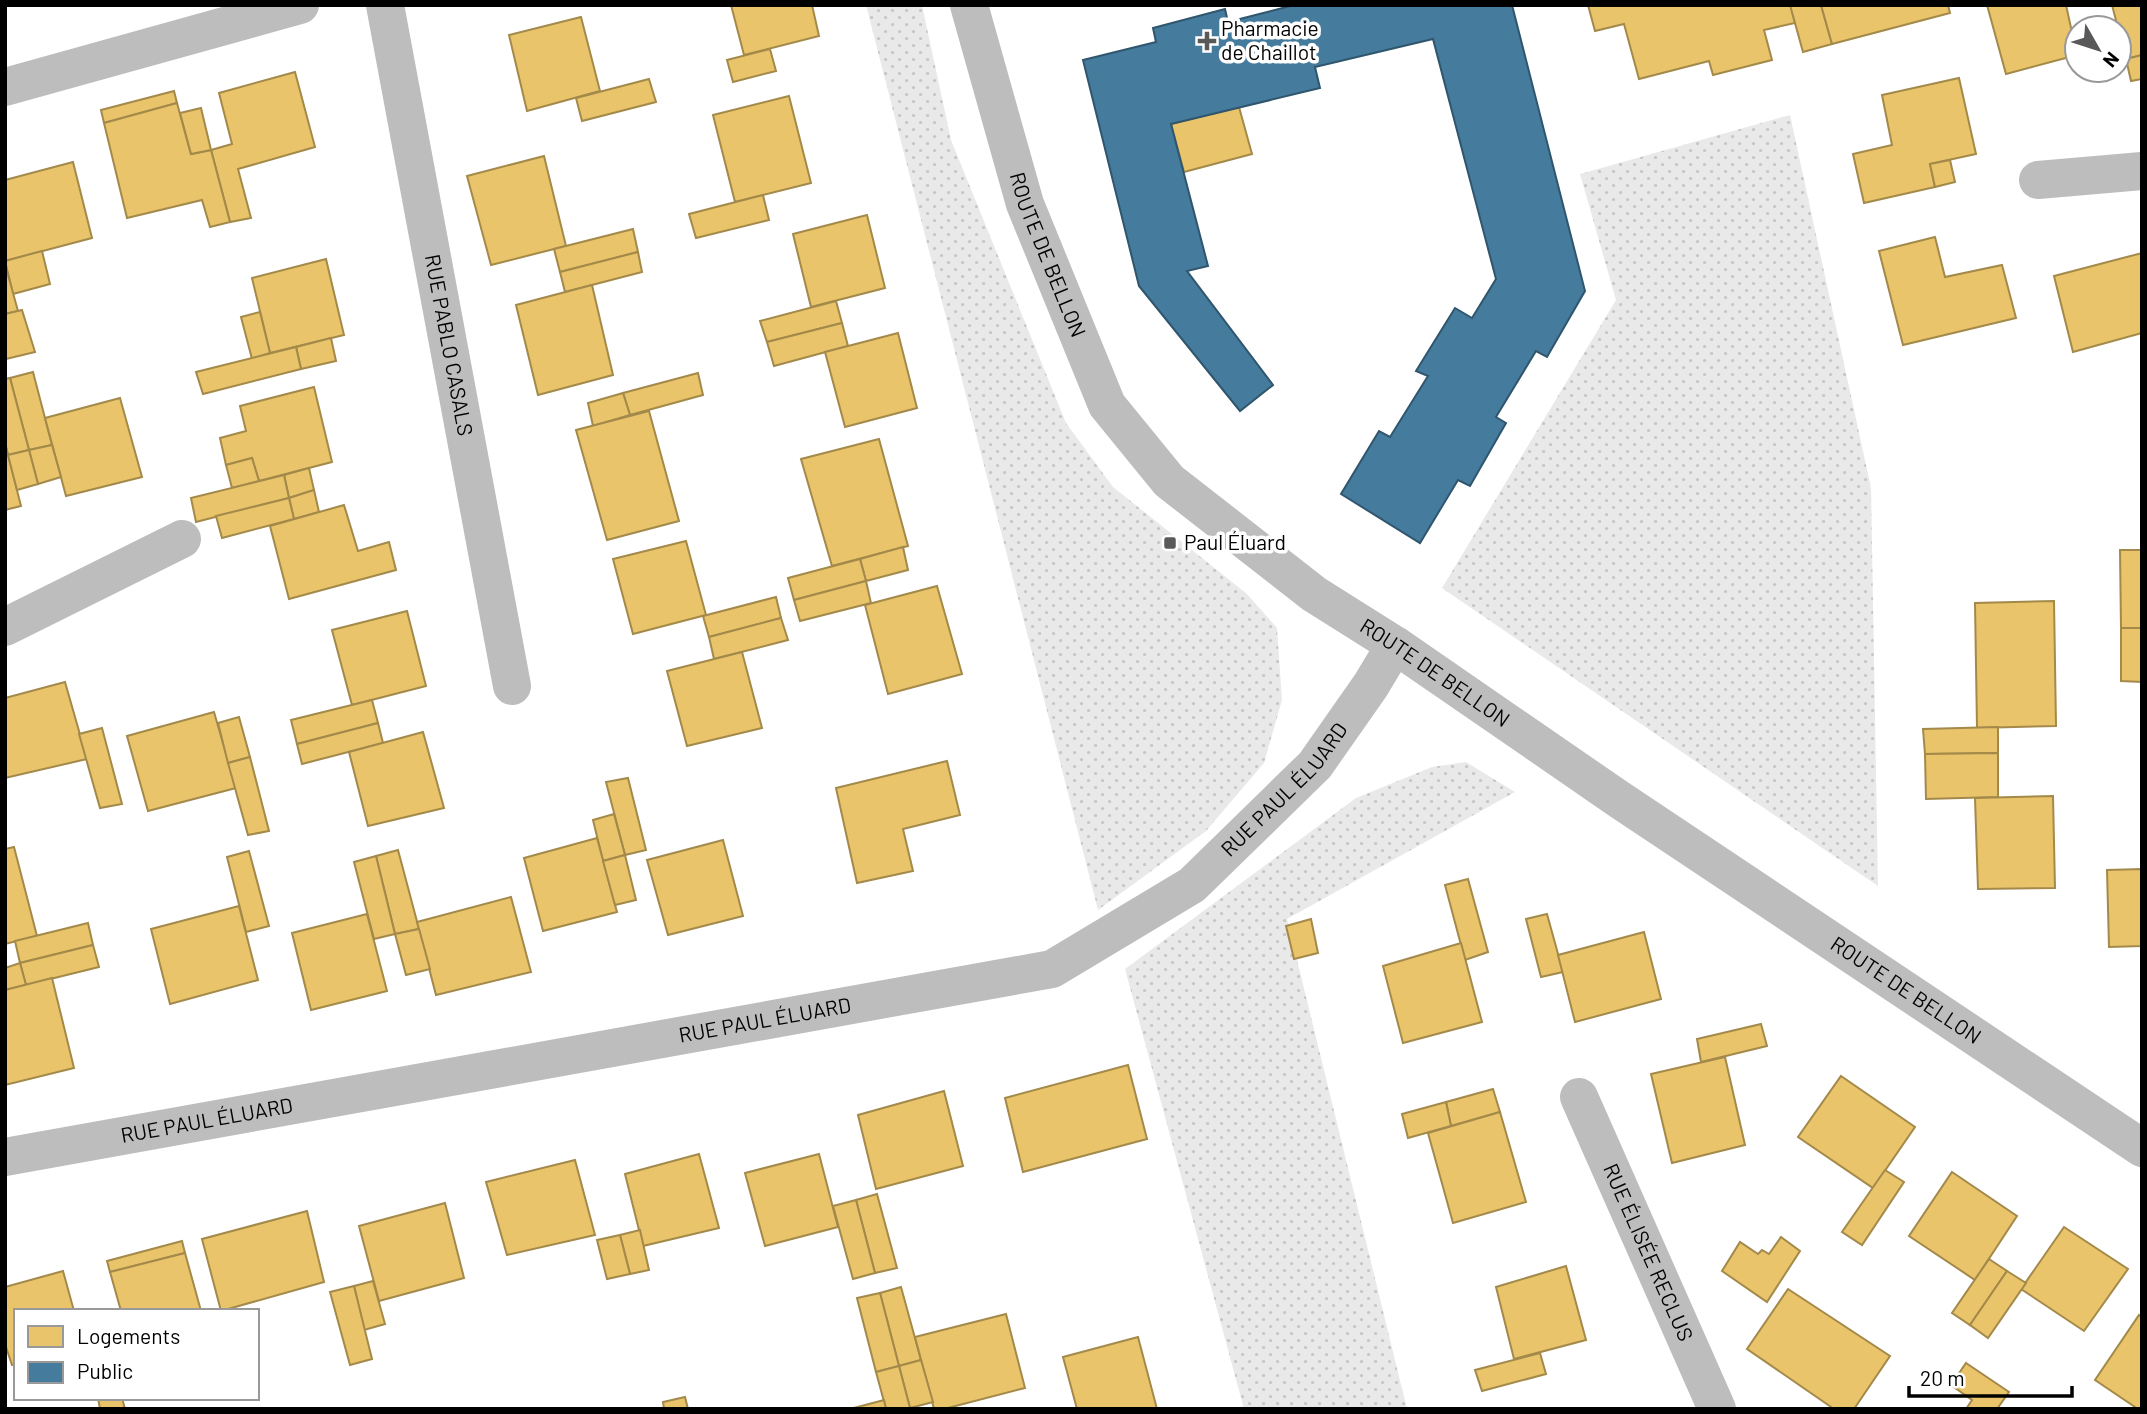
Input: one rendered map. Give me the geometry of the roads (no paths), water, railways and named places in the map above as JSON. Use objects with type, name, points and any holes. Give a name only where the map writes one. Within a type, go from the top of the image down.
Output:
[{"type":"street","points":[[5,87],[300,5]]},
{"type":"street","name":"RUE PABLO CASALS","points":[[385,5],[512,686]]},
{"type":"street","name":"ROUTE DE BELLON","points":[[969,5],[1025,204],[1107,405],[1169,481],[1314,594],[1395,645],[1620,800],[2142,1148]]},
{"type":"street","points":[[2038,180],[2142,171]]},
{"type":"street","points":[[5,627],[182,538]]},
{"type":"street","name":"RUE PAUL ÉLUARD","points":[[5,1157],[1052,969],[1192,885],[1315,765],[1371,685],[1395,645]]},
{"type":"street","name":"RUE ÉLISÉE RECLUS","points":[[1578,1097],[1717,1409]]},
{"type":"place","name":"Pharmacie de Chaillot","points":[[1207,41]]},
{"type":"place","name":"Paul Éluard","points":[[1170,543]]}]
